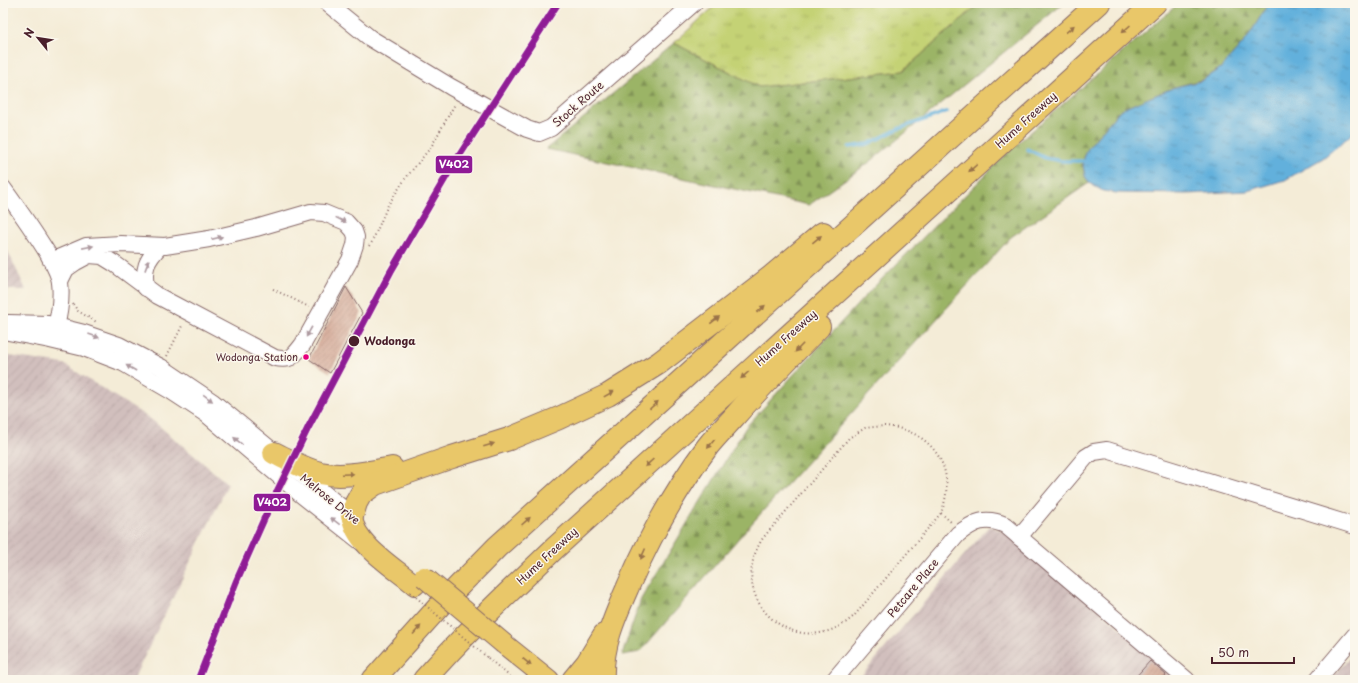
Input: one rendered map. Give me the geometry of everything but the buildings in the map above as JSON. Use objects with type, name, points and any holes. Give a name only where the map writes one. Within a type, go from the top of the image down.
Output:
[{"type":"highway","points":[[373,680],[444,602],[498,547],[1099,3]]},
{"type":"highway","name":"Hume Freeway","points":[[424,680],[448,652],[555,548],[1155,3]]},
{"type":"highway","points":[[352,516],[360,497],[371,486],[508,439],[559,418],[608,395],[659,363],[778,271],[1042,54]]},
{"type":"highway","points":[[603,680],[605,646],[614,618],[648,542],[678,490],[709,446],[750,399],[850,294],[868,265]]},
{"type":"highway","points":[[271,459],[305,481],[331,475],[356,474],[452,457]]},
{"type":"highway","points":[[572,680],[587,662],[614,618]]},
{"type":"main road","points":[[352,516],[356,532],[366,545]]},
{"type":"main road","name":"Melrose Drive","points":[[352,516],[417,585]]},
{"type":"main road","name":"Melrose Drive","points":[[366,545],[417,585],[527,680]]},
{"type":"main road","name":"Melrose Drive","points":[[495,651],[549,680]]},
{"type":"street","name":"Stock Route","points":[[327,3],[370,38],[461,92],[527,129],[539,133],[551,128],[694,3]]},
{"type":"street","points":[[3,188],[35,233],[51,261],[60,281],[60,300],[53,333]]},
{"type":"street","points":[[51,261],[86,246],[121,244],[160,246],[216,238],[311,212],[324,213],[346,222],[354,231],[356,237],[350,260],[303,344],[295,355],[286,360],[275,358],[158,296],[122,268],[102,256],[89,256],[76,262],[66,269],[60,281]]},
{"type":"street","points":[[121,244],[127,251],[127,262],[122,268]]},
{"type":"street","points":[[146,288],[144,274],[146,263],[160,246]]},
{"type":"street","points":[[3,323],[48,324],[53,333],[84,348],[123,363],[171,391],[271,459]]},
{"type":"street","points":[[3,330],[84,333],[119,345],[163,364],[213,402],[271,459]]},
{"type":"street","points":[[1187,680],[1019,537],[1086,457],[1094,452],[1107,450],[1355,526]]},
{"type":"street","name":"Melrose Drive","points":[[305,481],[352,516]]},
{"type":"street","name":"Melrose Drive","points":[[305,481],[366,545]]},
{"type":"street","name":"Petcare Place","points":[[834,680],[958,534],[971,524],[985,520],[1005,525],[1019,537]]},
{"type":"street","points":[[1317,680],[1355,635]]},
{"type":"path","points":[[365,251],[372,242],[388,206],[405,179],[431,147],[461,92]]},
{"type":"path","points":[[273,289],[320,313]]},
{"type":"path","points":[[71,300],[78,311],[102,326]]},
{"type":"path","points":[[163,364],[184,324]]},
{"type":"path","points":[[884,426],[902,428],[919,436],[933,448],[942,463],[946,478],[946,496],[940,513],[854,616],[833,631],[810,634],[784,627],[769,616],[754,595],[752,568],[755,551],[759,544],[842,445],[849,438],[865,428],[884,426]]},
{"type":"path","points":[[940,513],[954,524]]},
{"type":"path","points":[[417,585],[495,651],[514,680]]},
{"type":"shaded area","points":[[3,241],[26,290],[3,290]]},
{"type":"shaded area","points":[[3,355],[64,364],[152,420],[228,484],[133,680],[3,680]]},
{"type":"shaded area","points":[[989,526],[1005,532],[1183,680],[858,680]]},
{"type":"shaded area","points":[[1355,651],[1355,680],[1331,680]]},
{"type":"green space","points":[[718,3],[980,3],[903,71],[759,87],[674,43]]},
{"type":"green space","points":[[980,3],[1064,3],[871,161],[809,205],[546,149],[674,43],[759,87],[903,71]]},
{"type":"green space","points":[[1179,3],[1269,3],[1246,40],[1222,67],[1201,80],[1175,87],[1120,110],[1085,153],[1083,165],[1085,176],[1089,183],[1011,237],[744,532],[640,652],[622,655],[641,599],[746,427],[867,294],[1011,149]]},
{"type":"water","points":[[1269,3],[1355,3],[1355,130],[1351,135],[1323,158],[1285,180],[1247,191],[1187,194],[1117,193],[1103,191],[1089,183],[1085,176],[1083,165],[1085,153],[1120,110],[1175,87],[1201,81],[1222,67],[1246,40]]},
{"type":"waterway","points":[[849,147],[868,144],[898,129],[946,112]]},
{"type":"waterway","points":[[1027,149],[1045,158],[1062,161],[1084,161]]},
{"type":"transit line","name":"V402","points":[[198,680],[236,582],[268,510],[308,428],[391,271],[450,170],[558,3]]},
{"type":"place","name":"Wodonga","points":[[354,341]]},
{"type":"place","name":"Wodonga Station","points":[[306,357]]}]
